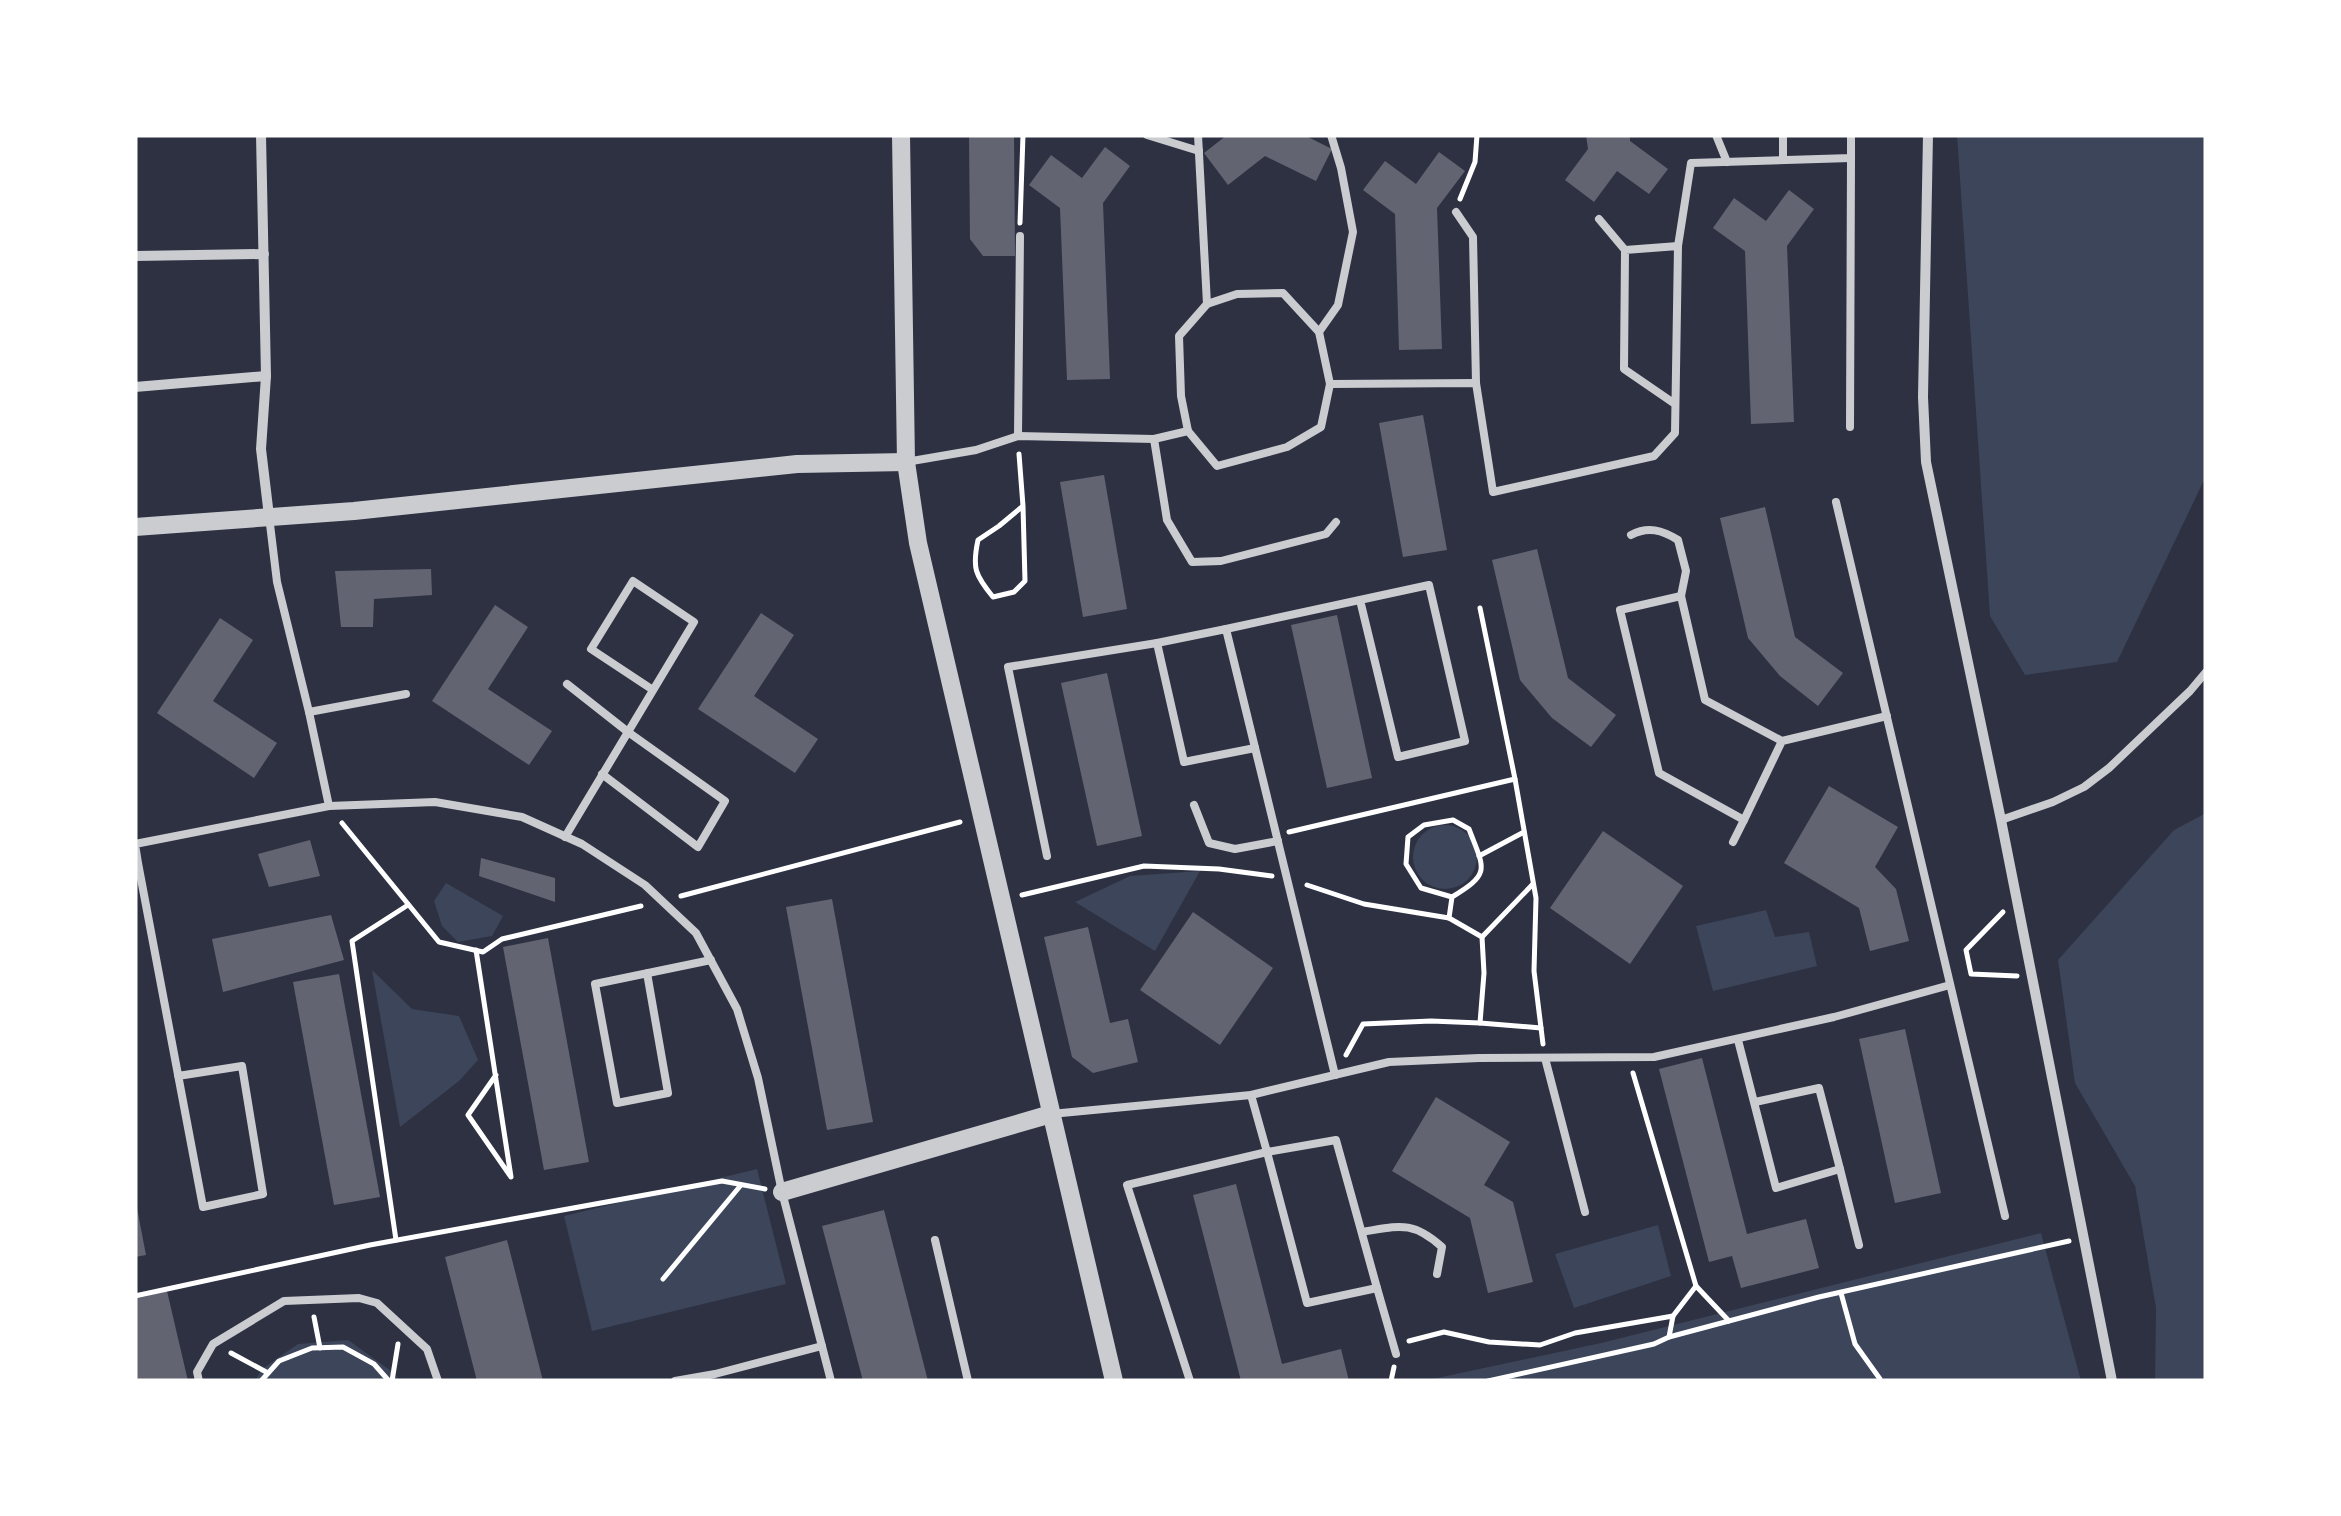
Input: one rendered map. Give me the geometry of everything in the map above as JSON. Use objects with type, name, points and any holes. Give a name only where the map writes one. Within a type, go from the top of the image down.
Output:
[{"type":"street","points":[[261,135],[266,376],[261,449],[269,516]]},
{"type":"street","points":[[901,135],[906,462],[918,542],[1114,1381]]},
{"type":"street","points":[[1928,135],[1923,397],[1926,462],[2112,1381]]},
{"type":"street","points":[[135,256],[264,254]]},
{"type":"street","points":[[135,387],[266,376]]},
{"type":"street","points":[[135,527],[354,510],[797,464],[906,462]]},
{"type":"street","points":[[782,1192],[1051,1114]]},
{"type":"lane","points":[[1148,135],[1199,150]]},
{"type":"lane","points":[[1198,135],[1207,304]]},
{"type":"lane","points":[[1319,332],[1338,305],[1353,232],[1331,135]]},
{"type":"lane","points":[[1716,135],[1727,162]]},
{"type":"lane","points":[[1783,135],[1783,160]]},
{"type":"lane","points":[[1850,427],[1851,135]]},
{"type":"lane","points":[[1456,212],[1473,236],[1476,383],[1493,492],[1654,456],[1674,433],[1678,246],[1691,162],[1851,158]]},
{"type":"lane","points":[[1599,219],[1624,250],[1624,370],[1675,404]]},
{"type":"lane","points":[[1018,436],[1020,236]]},
{"type":"lane","points":[[1624,250],[1678,246]]},
{"type":"lane","points":[[1284,293],[1319,332],[1330,384],[1321,427],[1287,448],[1217,466],[1188,431],[1181,396],[1179,336],[1207,304],[1237,294],[1284,293]]},
{"type":"lane","points":[[1330,384],[1476,383]]},
{"type":"lane","points":[[906,462],[976,450],[1018,436],[1154,440],[1188,431]]},
{"type":"lane","points":[[1154,440],[1167,520],[1192,562],[1221,561],[1326,534],[1336,522]]},
{"type":"lane","points":[[1836,502],[2005,1216]]},
{"type":"lane","points":[[269,516],[276,582],[329,806]]},
{"type":"lane","points":[[1631,536],[1640,531],[1662,530],[1678,540],[1686,571],[1681,596],[1705,700],[1782,741],[1887,716]]},
{"type":"lane","points":[[565,837],[694,622],[633,581],[592,648],[652,690]]},
{"type":"lane","points":[[1047,856],[1008,667],[1158,643],[1429,585],[1465,741],[1398,756],[1360,600]]},
{"type":"lane","points":[[1681,596],[1620,610],[1659,773],[1744,820]]},
{"type":"lane","points":[[1226,629],[1335,1075]]},
{"type":"lane","points":[[1158,643],[1184,762],[1255,748]]},
{"type":"lane","points":[[2001,820],[2084,787],[2109,768],[2206,672]]},
{"type":"lane","points":[[567,684],[725,801],[698,847],[602,774]]},
{"type":"lane","points":[[309,712],[406,694]]},
{"type":"lane","points":[[1733,842],[1782,741]]},
{"type":"lane","points":[[178,1076],[242,1066],[263,1194],[203,1206],[178,1076],[135,844],[329,806],[435,802],[522,817],[582,844],[645,885],[696,933],[737,1009],[758,1078],[782,1192],[831,1381]]},
{"type":"lane","points":[[1194,805],[1209,843],[1236,849],[1277,838]]},
{"type":"lane","points":[[646,974],[668,1092],[617,1103],[595,984],[710,960]]},
{"type":"lane","points":[[1051,1114],[1252,1095],[1390,1062],[1654,1057],[1834,1017],[1950,985]]},
{"type":"lane","points":[[1738,1040],[1776,1188],[1840,1169]]},
{"type":"lane","points":[[1545,1058],[1586,1212]]},
{"type":"lane","points":[[1755,1102],[1819,1088],[1859,1245]]},
{"type":"lane","points":[[1252,1095],[1307,1303],[1377,1288]]},
{"type":"lane","points":[[1190,1381],[1127,1186],[1267,1152],[1336,1140],[1395,1350]]},
{"type":"lane","points":[[1362,1232],[1399,1226],[1424,1231],[1442,1247],[1437,1274]]},
{"type":"lane","points":[[935,1240],[968,1381]]},
{"type":"lane","points":[[200,1381],[197,1372],[213,1344],[284,1301],[358,1298],[377,1303],[427,1349],[438,1381]]},
{"type":"lane","points":[[675,1381],[716,1377],[822,1346]]},
{"type":"path","points":[[1020,236],[1023,135]]},
{"type":"path","points":[[1456,212],[1475,162],[1478,135]]},
{"type":"path","points":[[1018,436],[1023,506],[1025,581],[1014,592],[993,597],[979,580],[973,564],[978,540],[1023,506]]},
{"type":"path","points":[[1480,608],[1536,898],[1534,971],[1545,1058]]},
{"type":"path","points":[[1277,838],[1514,779]]},
{"type":"path","points":[[329,806],[439,942],[483,952],[502,939],[982,816]]},
{"type":"path","points":[[1453,820],[1470,829],[1482,865],[1476,882],[1452,898],[1420,888],[1406,864],[1408,836],[1424,825],[1453,820]]},
{"type":"path","points":[[1479,856],[1524,832]]},
{"type":"path","points":[[1002,900],[1144,866],[1219,869],[1287,878],[1364,904],[1450,918],[1482,936]]},
{"type":"path","points":[[1480,1023],[1482,936],[1533,884]]},
{"type":"path","points":[[1450,918],[1452,898]]},
{"type":"path","points":[[2016,900],[1966,950],[1970,974],[2032,976]]},
{"type":"path","points":[[396,1240],[352,941],[408,905]]},
{"type":"path","points":[[476,950],[496,1075],[511,1177],[468,1116],[496,1075]]},
{"type":"path","points":[[1335,1075],[1363,1024],[1431,1021],[1541,1028]]},
{"type":"path","points":[[1628,1058],[1696,1286],[1730,1321]]},
{"type":"path","points":[[135,1296],[396,1240],[722,1181],[782,1192]]},
{"type":"path","points":[[662,1279],[741,1185]]},
{"type":"path","points":[[1488,1381],[1654,1344],[1841,1292],[2082,1238]]},
{"type":"path","points":[[1669,1337],[1673,1316],[1696,1286]]},
{"type":"path","points":[[1841,1292],[1856,1344],[1879,1381]]},
{"type":"path","points":[[310,1300],[320,1348]]},
{"type":"path","points":[[1395,1350],[1444,1332],[1490,1342],[1540,1345],[1575,1333],[1673,1316]]},
{"type":"path","points":[[391,1381],[401,1325]]},
{"type":"path","points":[[213,1344],[268,1373]]},
{"type":"path","points":[[261,1381],[279,1361],[312,1348],[343,1347],[374,1364],[391,1381]]},
{"type":"shaded area","points":[[1957,135],[2206,135],[2206,476],[2117,662],[2025,675],[1990,616]]},
{"type":"shaded area","points":[[2206,813],[2206,1381],[2155,1381],[2156,1308],[2135,1186],[2075,1083],[2058,960],[2174,830]]},
{"type":"shaded area","points":[[1445,825],[1467,835],[1477,857],[1467,879],[1445,889],[1423,879],[1413,857],[1423,835]]},
{"type":"shaded area","points":[[1200,871],[1155,951],[1075,902],[1130,876]]},
{"type":"shaded area","points":[[446,883],[503,916],[492,936],[458,942],[442,926],[434,901]]},
{"type":"shaded area","points":[[1766,910],[1775,937],[1809,932],[1817,966],[1713,991],[1696,926]]},
{"type":"shaded area","points":[[372,970],[412,1009],[459,1016],[478,1060],[459,1081],[400,1127]]},
{"type":"shaded area","points":[[757,1169],[786,1284],[592,1331],[564,1216]]},
{"type":"shaded area","points":[[1658,1225],[1671,1276],[1574,1308],[1555,1254]]},
{"type":"shaded area","points":[[2041,1233],[2081,1381],[1423,1381],[1601,1343]]},
{"type":"shaded area","points":[[348,1340],[400,1381],[255,1381],[262,1369],[298,1344]]},
{"type":"building","points":[[969,135],[1014,135],[1015,256],[983,256],[970,239]]},
{"type":"building","points":[[1227,135],[1304,135],[1332,149],[1316,181],[1265,156],[1228,185],[1204,153]]},
{"type":"building","points":[[1586,135],[1630,135],[1630,141],[1668,169],[1649,194],[1617,171],[1594,202],[1565,180],[1588,149]]},
{"type":"building","points":[[1105,147],[1130,166],[1103,203],[1110,379],[1067,380],[1060,208],[1029,185],[1051,155],[1082,178]]},
{"type":"building","points":[[1439,152],[1465,171],[1437,208],[1442,349],[1399,350],[1395,214],[1363,190],[1385,161],[1416,184]]},
{"type":"building","points":[[1789,190],[1814,209],[1787,246],[1794,422],[1751,424],[1745,251],[1713,228],[1734,198],[1766,221]]},
{"type":"building","points":[[1423,415],[1447,550],[1403,557],[1379,423]]},
{"type":"building","points":[[1104,475],[1127,609],[1083,617],[1060,482]]},
{"type":"building","points":[[1765,507],[1795,637],[1843,673],[1818,706],[1780,676],[1748,638],[1720,518]]},
{"type":"building","points":[[1537,549],[1568,678],[1616,715],[1591,747],[1552,718],[1520,680],[1492,560]]},
{"type":"building","points":[[431,569],[432,595],[374,599],[373,627],[341,627],[335,571]]},
{"type":"building","points":[[495,605],[528,627],[488,689],[552,731],[529,765],[432,701]]},
{"type":"building","points":[[761,613],[794,635],[754,696],[818,739],[795,773],[698,709]]},
{"type":"building","points":[[1337,615],[1372,778],[1327,788],[1291,625]]},
{"type":"building","points":[[220,618],[253,640],[213,701],[277,743],[254,778],[157,713]]},
{"type":"building","points":[[1107,673],[1142,836],[1097,846],[1061,683]]},
{"type":"building","points":[[1829,786],[1898,827],[1875,867],[1896,889],[1909,941],[1870,951],[1859,908],[1784,863]]},
{"type":"building","points":[[1603,831],[1683,886],[1630,964],[1550,908]]},
{"type":"building","points":[[310,840],[320,876],[269,887],[258,854]]},
{"type":"building","points":[[481,858],[555,878],[555,902],[479,876]]},
{"type":"building","points":[[832,899],[873,1122],[827,1130],[786,907]]},
{"type":"building","points":[[1193,912],[1273,968],[1220,1045],[1140,990]]},
{"type":"building","points":[[331,915],[344,960],[223,992],[212,939]]},
{"type":"building","points":[[1088,927],[1110,1023],[1128,1019],[1138,1062],[1093,1073],[1072,1057],[1044,937]]},
{"type":"building","points":[[548,938],[589,1162],[544,1170],[503,947]]},
{"type":"building","points":[[339,974],[380,1197],[334,1205],[293,982]]},
{"type":"building","points":[[1905,1029],[1941,1193],[1895,1203],[1859,1039]]},
{"type":"building","points":[[1702,1058],[1747,1234],[1806,1219],[1819,1268],[1741,1288],[1732,1256],[1709,1262],[1659,1069]]},
{"type":"building","points":[[1436,1097],[1510,1142],[1484,1185],[1513,1202],[1533,1282],[1488,1293],[1470,1218],[1392,1171]]},
{"type":"building","points":[[1236,1184],[1282,1364],[1341,1349],[1349,1381],[1241,1381],[1193,1195]]},
{"type":"building","points":[[135,1209],[146,1255],[135,1257]]},
{"type":"building","points":[[884,1210],[928,1381],[863,1381],[822,1226]]},
{"type":"building","points":[[507,1240],[543,1381],[477,1381],[445,1257]]},
{"type":"building","points":[[167,1291],[188,1381],[135,1381],[135,1299]]}]
